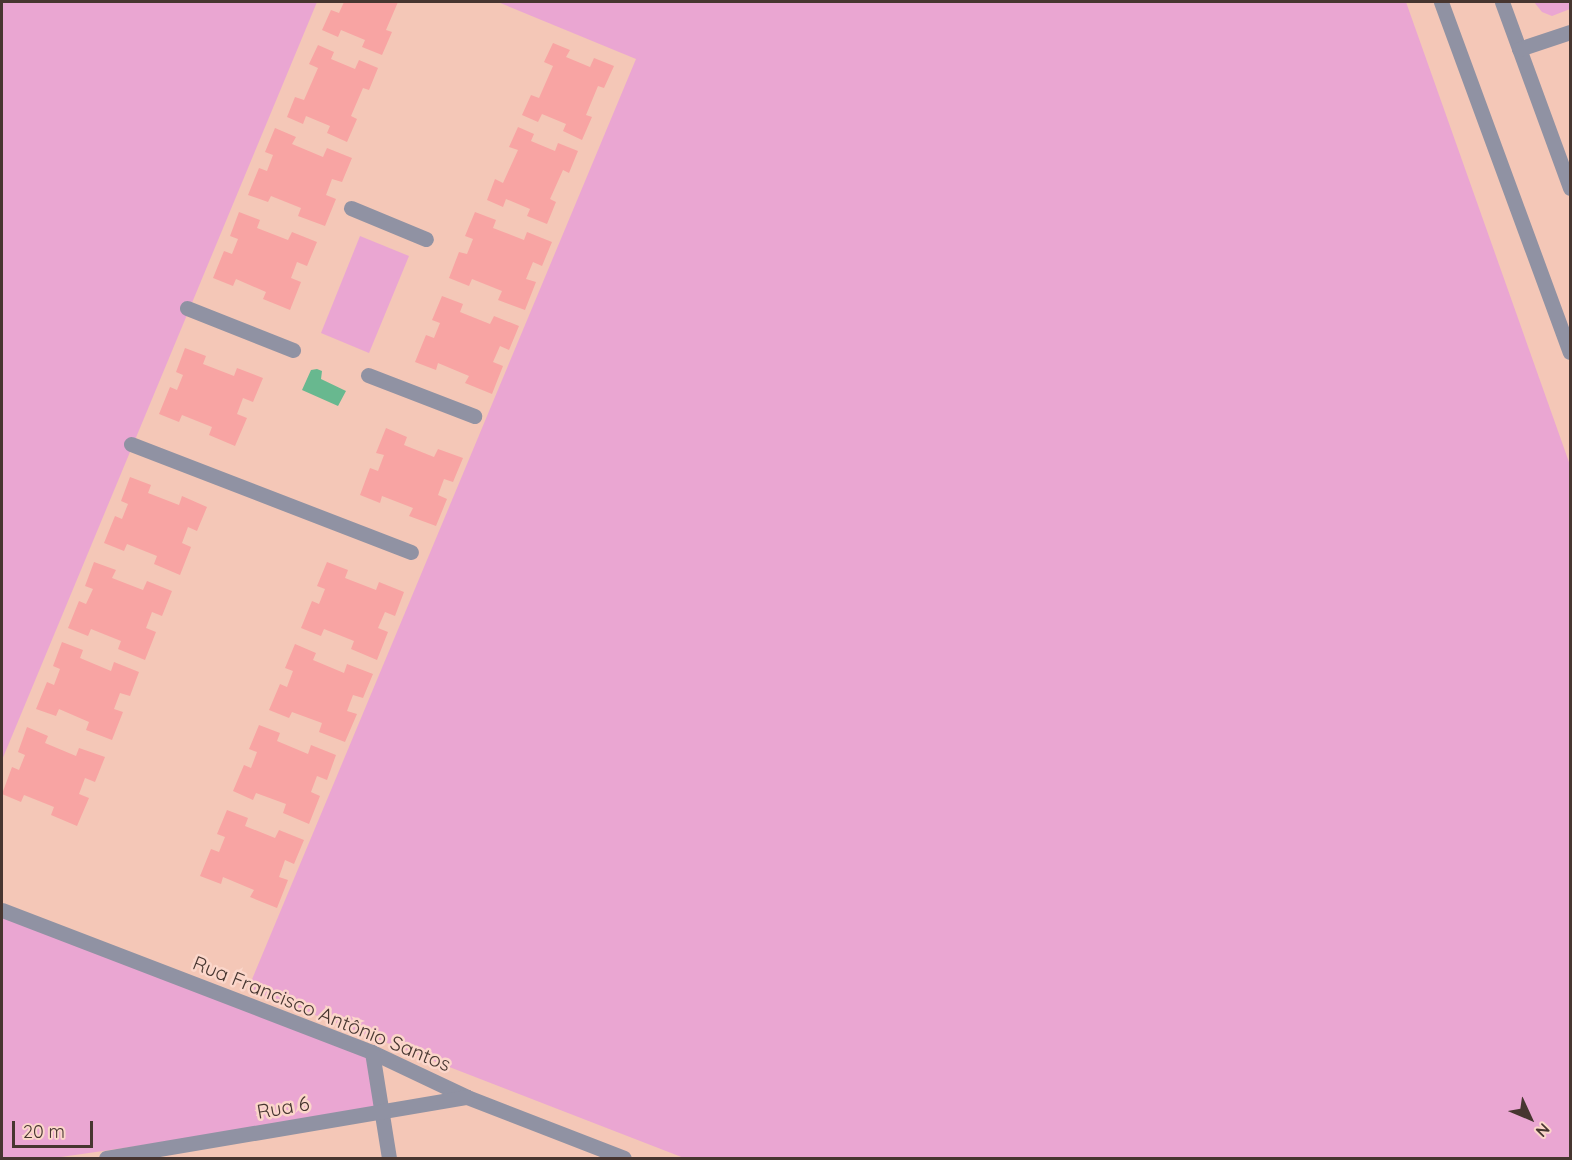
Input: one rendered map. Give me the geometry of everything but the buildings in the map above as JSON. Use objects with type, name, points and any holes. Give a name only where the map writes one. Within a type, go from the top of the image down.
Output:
[{"type":"street","points":[[1441,2],[1570,352]]},
{"type":"street","points":[[1502,2],[1570,188]]},
{"type":"street","points":[[1519,49],[1570,32]]},
{"type":"street","points":[[351,208],[426,239]]},
{"type":"street","points":[[188,308],[293,350]]},
{"type":"street","points":[[368,375],[474,416]]},
{"type":"street","points":[[130,444],[411,552]]},
{"type":"street","name":"Rua Francisco Antônio Santos","points":[[2,910],[372,1052],[467,1096],[603,1154],[624,1158]]},
{"type":"street","points":[[372,1052],[389,1158]]},
{"type":"street","name":"Rua 6","points":[[106,1158],[467,1096]]},
{"type":"shaded area","points":[[2,2],[317,2],[2,760]]},
{"type":"shaded area","points":[[498,2],[1406,2],[1570,465],[1570,1158],[684,1158],[248,989],[636,59]]},
{"type":"shaded area","points":[[1534,2],[1570,2],[1570,9],[1552,16],[1542,12]]},
{"type":"shaded area","points":[[360,236],[409,256],[369,353],[321,333]]},
{"type":"shaded area","points":[[311,370],[322,371],[321,379],[346,391],[338,406],[302,390]]},
{"type":"shaded area","points":[[2,910],[372,1052],[381,1111],[54,1158],[2,1158]]}]
